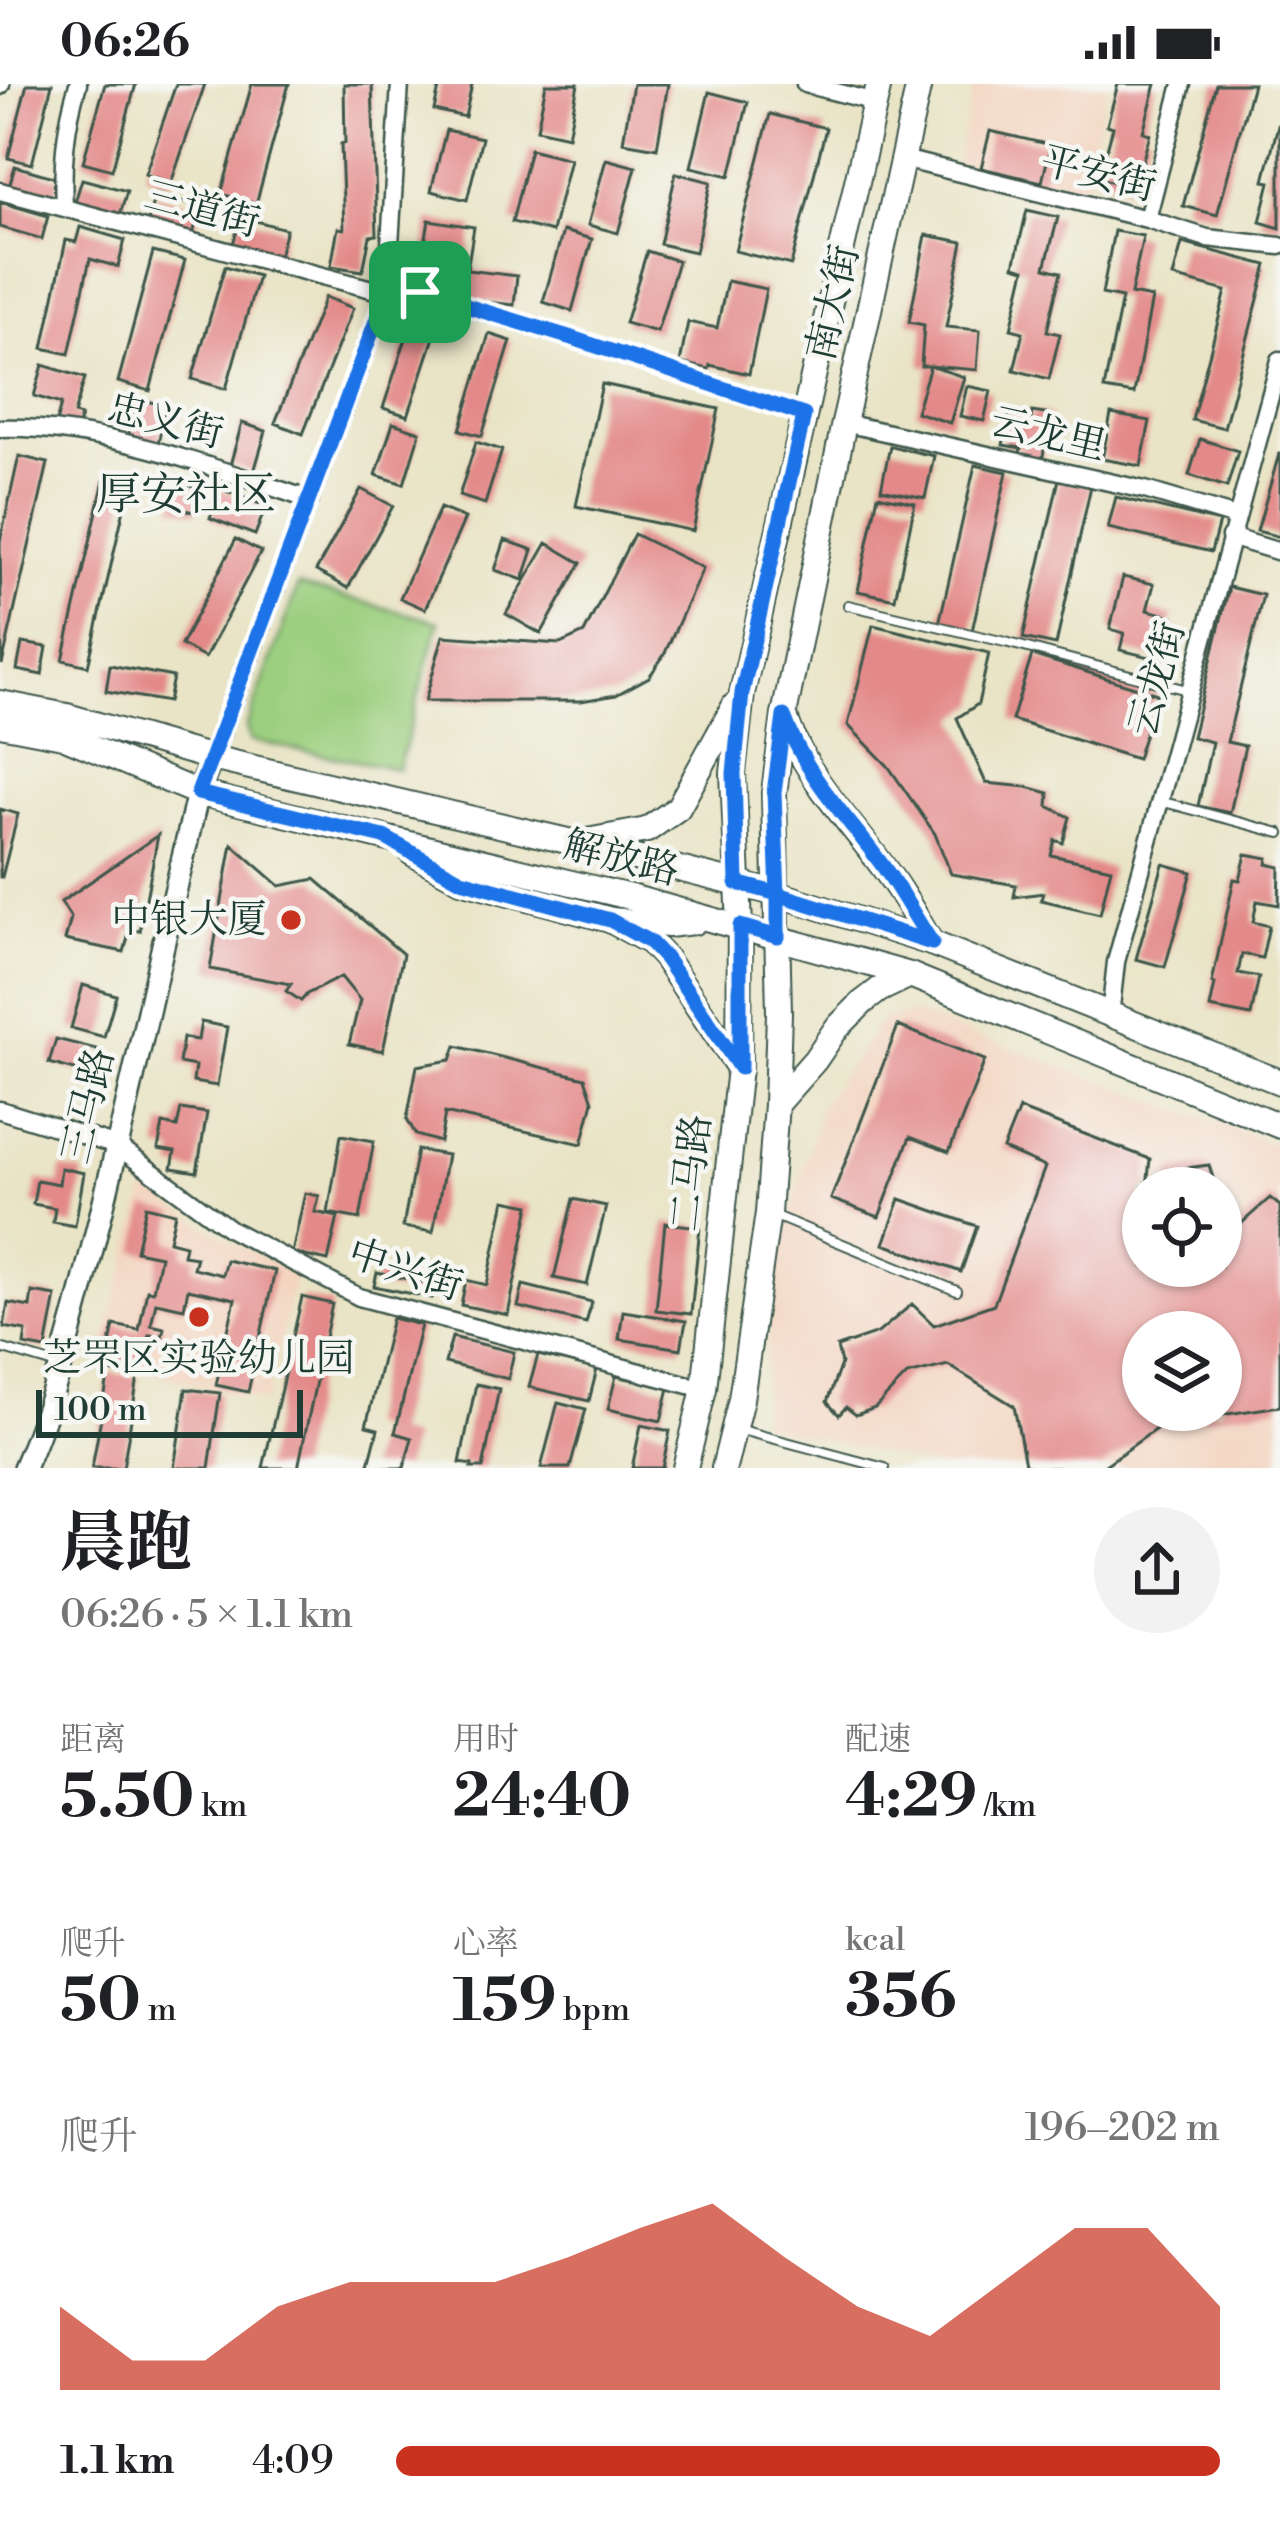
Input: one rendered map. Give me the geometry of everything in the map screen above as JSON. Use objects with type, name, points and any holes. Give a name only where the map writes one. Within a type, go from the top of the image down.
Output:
[{"type":"main road","name":"南大街","points":[[778,894],[774,793],[784,716],[920,84]]},
{"type":"main road","name":"南大街","points":[[737,883],[734,773],[742,693],[877,93]]},
{"type":"main road","points":[[575,843],[646,830],[678,808],[742,693]]},
{"type":"main road","name":"解放路","points":[[0,704],[67,716],[212,758],[778,894],[932,943],[1280,1082]]},
{"type":"main road","points":[[784,716],[813,777],[891,877],[932,943]]},
{"type":"main road","name":"解放路","points":[[0,724],[63,736],[198,793],[740,926],[910,976],[1280,1126]]},
{"type":"main road","points":[[384,837],[461,880],[610,920],[668,925],[710,920]]},
{"type":"main road","name":"二马路","points":[[685,1468],[704,1389],[740,1068],[737,883]]},
{"type":"main road","name":"二马路","points":[[724,1468],[741,1399],[768,1213],[776,1104],[778,894]]},
{"type":"main road","points":[[610,920],[650,942],[665,958],[740,1068]]},
{"type":"main road","points":[[776,1104],[862,1003],[910,976]]},
{"type":"street","points":[[64,208],[62,165],[68,116],[78,84]]},
{"type":"street","points":[[212,758],[387,292],[400,84]]},
{"type":"street","points":[[805,84],[877,93]]},
{"type":"street","points":[[1147,219],[1182,84]]},
{"type":"street","name":"平安街","points":[[903,159],[1207,238],[1280,246]]},
{"type":"street","name":"三道街","points":[[0,191],[387,292],[420,292],[804,415]]},
{"type":"street","name":"云龙街","points":[[1110,1016],[1116,962],[1280,360]]},
{"type":"street","name":"云龙里","points":[[844,423],[1145,490],[1236,517]]},
{"type":"street","name":"忠义街","points":[[0,428],[118,443],[208,465],[310,500]]},
{"type":"street","points":[[1230,537],[1280,552]]},
{"type":"street","name":"三马路","points":[[24,1468],[62,1366],[198,793],[212,758]]},
{"type":"street","name":"中兴街","points":[[0,1110],[117,1146],[230,1229],[359,1298],[704,1389]]},
{"type":"lane","points":[[848,605],[1188,691]]},
{"type":"lane","points":[[1159,801],[1280,833]]},
{"type":"lane","points":[[768,1213],[957,1291]]},
{"type":"lane","points":[[0,1348],[62,1366]]},
{"type":"lane","points":[[734,1428],[885,1468]]},
{"type":"shaded area","points":[[974,84],[1107,84],[1084,192],[956,164]]},
{"type":"shaded area","points":[[913,1013],[1280,1146],[1280,1468],[942,1468],[761,1424],[773,1277],[822,1103],[881,1021]]},
{"type":"shaded area","name":"芝罘区实验幼儿园","points":[[145,1192],[231,1242],[296,1274],[266,1402],[100,1359]]},
{"type":"green space","points":[[298,585],[439,622],[398,769],[251,741],[246,728]]},
{"type":"building","points":[[27,84],[52,84],[32,164],[8,158]]},
{"type":"building","points":[[105,84],[136,84],[112,170],[83,162]]},
{"type":"building","points":[[176,84],[205,84],[171,183],[145,174]]},
{"type":"building","points":[[252,84],[289,84],[256,204],[221,194]]},
{"type":"building","points":[[344,84],[372,84],[377,235],[370,236],[363,271],[331,266],[338,228],[344,229]]},
{"type":"building","points":[[440,84],[472,84],[465,117],[434,110]]},
{"type":"building","points":[[546,84],[578,84],[568,136],[537,129]]},
{"type":"building","points":[[633,84],[668,84],[657,148],[623,142]]},
{"type":"building","points":[[1118,84],[1156,84],[1143,132],[1150,134],[1135,188],[1099,178],[1113,127],[1107,125]]},
{"type":"building","points":[[1216,84],[1253,84],[1217,215],[1183,206]]},
{"type":"building","points":[[709,92],[748,102],[730,176],[691,167]]},
{"type":"building","points":[[770,114],[826,128],[791,265],[735,251]]},
{"type":"building","points":[[1280,125],[1280,228],[1260,222]]},
{"type":"building","points":[[446,130],[482,138],[467,200],[431,191]]},
{"type":"building","points":[[990,131],[1051,145],[1042,182],[981,168]]},
{"type":"building","points":[[530,149],[570,159],[552,232],[512,222]]},
{"type":"building","points":[[606,159],[636,167],[618,233],[588,225]]},
{"type":"building","points":[[15,166],[60,179],[54,200],[9,187]]},
{"type":"building","points":[[676,173],[711,182],[695,252],[660,244]]},
{"type":"building","points":[[82,179],[127,191],[120,215],[75,202]]},
{"type":"building","points":[[155,194],[201,207],[193,234],[148,221]]},
{"type":"building","points":[[0,202],[48,216],[42,239],[0,227]]},
{"type":"building","points":[[1027,210],[1058,217],[1045,268],[1061,272],[1047,331],[1060,334],[1049,379],[1014,370],[1023,332],[1011,329],[1025,269],[1014,266]]},
{"type":"building","points":[[241,217],[286,229],[279,256],[233,244]]},
{"type":"building","points":[[429,220],[474,227],[467,270],[517,276],[514,305],[451,298],[453,283],[419,278]]},
{"type":"building","points":[[80,227],[125,240],[118,267],[90,259],[69,354],[43,348],[66,240],[76,242]]},
{"type":"building","points":[[563,231],[592,239],[572,311],[543,302]]},
{"type":"building","points":[[1114,231],[1143,236],[1131,294],[1152,298],[1134,394],[1104,389],[1122,298],[1102,294]]},
{"type":"building","points":[[926,235],[963,242],[946,327],[980,330],[977,370],[921,366],[924,325],[909,322]]},
{"type":"building","points":[[1182,243],[1267,265],[1224,428],[1192,420],[1226,291],[1173,277]]},
{"type":"building","points":[[647,251],[678,261],[657,332],[625,323]]},
{"type":"building","points":[[153,252],[185,260],[150,391],[118,382]]},
{"type":"building","points":[[225,266],[258,276],[226,389],[192,379]]},
{"type":"building","points":[[727,281],[766,289],[749,374],[680,363],[688,322],[717,328]]},
{"type":"building","points":[[325,297],[353,308],[303,434],[275,423]]},
{"type":"building","points":[[415,311],[440,319],[408,416],[383,408]]},
{"type":"building","points":[[489,334],[511,341],[482,436],[460,430]]},
{"type":"building","points":[[43,365],[85,378],[74,414],[81,416],[77,429],[56,423],[61,404],[34,396]]},
{"type":"building","points":[[930,366],[964,377],[950,423],[916,412]]},
{"type":"building","points":[[602,384],[719,409],[693,531],[576,506]]},
{"type":"building","points":[[967,386],[991,391],[984,421],[960,416]]},
{"type":"building","points":[[136,399],[166,405],[158,444],[128,438]]},
{"type":"building","points":[[1032,412],[1051,415],[1042,461],[1019,457],[1021,448],[1003,445],[1009,415],[1031,419]]},
{"type":"building","points":[[1111,414],[1150,421],[1141,466],[1102,459]]},
{"type":"building","points":[[242,423],[266,431],[254,472],[230,465]]},
{"type":"building","points":[[393,423],[420,432],[404,484],[376,475]]},
{"type":"building","points":[[1200,439],[1238,451],[1227,487],[1189,475]]},
{"type":"building","points":[[476,442],[502,450],[485,504],[459,496]]},
{"type":"building","points":[[890,446],[934,456],[925,498],[881,489]]},
{"type":"building","points":[[1280,454],[1280,537],[1257,531]]},
{"type":"building","points":[[19,456],[48,463],[2,665],[0,542]]},
{"type":"building","points":[[975,465],[1007,472],[972,631],[939,624]]},
{"type":"building","points":[[105,476],[130,482],[88,666],[63,660]]},
{"type":"building","points":[[1059,479],[1091,486],[1056,645],[1023,638]]},
{"type":"building","points":[[179,483],[202,489],[197,513],[173,507]]},
{"type":"building","points":[[221,489],[266,506],[255,535],[210,518]]},
{"type":"building","points":[[361,489],[393,506],[348,588],[316,571]]},
{"type":"building","points":[[878,495],[915,503],[895,599],[858,591]]},
{"type":"building","points":[[1116,497],[1219,522],[1211,552],[1108,528]]},
{"type":"building","points":[[440,508],[465,518],[425,609],[400,598]]},
{"type":"building","points":[[634,534],[703,568],[664,655],[649,677],[616,695],[581,701],[425,701],[443,636],[560,644],[584,633]]},
{"type":"building","points":[[236,539],[261,552],[205,658],[181,645]]},
{"type":"building","points":[[505,540],[533,550],[523,580],[495,570]]},
{"type":"building","points":[[547,543],[581,563],[541,634],[506,614]]},
{"type":"building","points":[[1123,577],[1154,584],[1147,610],[1173,616],[1162,660],[1120,650],[1124,633],[1110,629]]},
{"type":"building","points":[[1229,587],[1263,595],[1227,742],[1245,746],[1230,813],[1198,806],[1212,742],[1192,737]]},
{"type":"building","points":[[873,625],[989,653],[978,704],[957,718],[986,783],[1049,793],[1048,806],[1070,817],[1063,843],[1055,840],[1051,855],[1111,868],[1100,914],[1041,900],[1043,893],[1014,897],[1016,885],[951,874],[935,834],[888,766],[848,725]]},
{"type":"building","points":[[22,643],[47,647],[42,675],[17,670]]},
{"type":"building","points":[[1032,655],[1157,694],[1137,759],[1012,720]]},
{"type":"building","points":[[110,665],[173,677],[168,702],[106,691]]},
{"type":"building","points":[[0,809],[18,814],[2,877],[0,877]]},
{"type":"building","points":[[158,835],[140,931],[130,930],[124,952],[65,940],[71,918],[61,902]]},
{"type":"building","name":"中银大厦","points":[[232,844],[280,886],[315,879],[403,954],[383,1051],[349,1044],[360,1000],[341,977],[301,1001],[286,991],[291,984],[210,969]]},
{"type":"building","points":[[1246,854],[1268,858],[1267,864],[1280,867],[1279,905],[1257,901],[1253,922],[1269,926],[1262,958],[1242,954],[1238,973],[1259,977],[1251,1016],[1210,1008],[1234,879],[1240,880]]},
{"type":"building","points":[[1163,864],[1192,872],[1165,967],[1136,959]]},
{"type":"building","points":[[83,985],[116,995],[104,1037],[71,1028]]},
{"type":"building","points":[[201,1022],[227,1027],[217,1086],[193,1082],[195,1066],[179,1063],[183,1038],[198,1040]]},
{"type":"building","points":[[898,1026],[985,1060],[949,1152],[910,1137],[879,1217],[831,1199]]},
{"type":"building","points":[[56,1039],[100,1050],[93,1075],[49,1063]]},
{"type":"building","points":[[456,1046],[585,1078],[593,1101],[582,1144],[445,1113],[440,1142],[416,1135],[407,1119],[417,1066],[451,1060]]},
{"type":"building","points":[[181,1109],[207,1113],[197,1172],[172,1168],[175,1152],[158,1149],[163,1124],[177,1127]]},
{"type":"building","points":[[1019,1109],[1150,1159],[1149,1167],[1122,1167],[1122,1287],[1242,1287],[1242,1223],[1270,1198],[1280,1206],[1280,1406],[1242,1412],[1242,1311],[1122,1311],[1122,1431],[1153,1431],[1101,1468],[1025,1464],[1014,1406],[948,1365],[907,1375],[875,1408],[856,1415],[846,1407],[839,1415],[827,1402],[841,1364],[837,1347],[878,1333],[912,1304],[934,1325],[994,1304],[1045,1167],[1003,1149]]},
{"type":"building","points":[[341,1135],[374,1141],[360,1219],[328,1213]]},
{"type":"building","points":[[417,1150],[447,1155],[433,1232],[403,1227]]},
{"type":"building","points":[[61,1168],[84,1173],[75,1226],[53,1222],[55,1208],[33,1204],[37,1180],[59,1184]]},
{"type":"building","points":[[305,1193],[319,1196],[315,1212],[338,1217],[328,1261],[292,1253]]},
{"type":"building","points":[[573,1199],[606,1206],[587,1285],[554,1278]]},
{"type":"building","points":[[900,1199],[977,1226],[961,1272],[884,1244]]},
{"type":"building","points":[[505,1200],[530,1205],[508,1315],[461,1305],[466,1280],[487,1285]]},
{"type":"building","points":[[146,1206],[175,1213],[169,1241],[185,1245],[183,1255],[196,1257],[193,1268],[222,1275],[226,1260],[275,1271],[248,1392],[216,1385],[235,1299],[188,1289],[184,1308],[156,1302],[151,1325],[164,1328],[162,1337],[149,1335],[142,1367],[107,1358],[114,1325],[139,1330],[147,1290],[153,1291],[160,1256],[136,1251]]},
{"type":"building","points":[[665,1223],[700,1227],[691,1314],[656,1310]]},
{"type":"building","points":[[377,1273],[434,1284],[432,1298],[374,1286]]},
{"type":"building","points":[[523,1285],[592,1302],[586,1323],[518,1307]]},
{"type":"building","points":[[32,1292],[56,1296],[46,1349],[24,1345],[26,1331],[4,1327],[8,1303],[30,1307]]},
{"type":"building","points":[[302,1297],[332,1304],[298,1468],[263,1468]]},
{"type":"building","points":[[623,1311],[686,1321],[681,1349],[619,1339]]},
{"type":"building","points":[[392,1318],[421,1325],[395,1433],[412,1438],[404,1468],[368,1468],[378,1429],[366,1426]]},
{"type":"building","points":[[452,1337],[514,1352],[508,1379],[445,1363]]},
{"type":"building","points":[[538,1355],[597,1369],[589,1401],[529,1387]]},
{"type":"building","points":[[109,1372],[138,1377],[123,1468],[92,1468]]},
{"type":"building","points":[[616,1376],[669,1388],[661,1421],[608,1409]]},
{"type":"building","points":[[476,1384],[499,1389],[483,1468],[460,1463]]},
{"type":"building","points":[[186,1389],[220,1393],[209,1468],[174,1468]]},
{"type":"building","points":[[558,1402],[586,1409],[570,1468],[541,1468]]},
{"type":"building","points":[[641,1425],[670,1431],[662,1468],[632,1468]]},
{"type":"place","name":"中银大厦","points":[[291,920]]},
{"type":"place","name":"芝罘区实验幼儿园","points":[[199,1317]]},
{"type":"district","name":"厚安社区","points":[[186,495]]},
{"type":"route","points":[[420,292],[387,292],[198,793],[384,837],[461,880],[610,920],[650,942],[665,958],[740,1068],[740,926],[778,937],[778,894],[932,943],[891,877],[813,777],[784,716],[774,793],[778,894],[737,883],[734,773],[742,693],[804,415],[420,292]]}]
